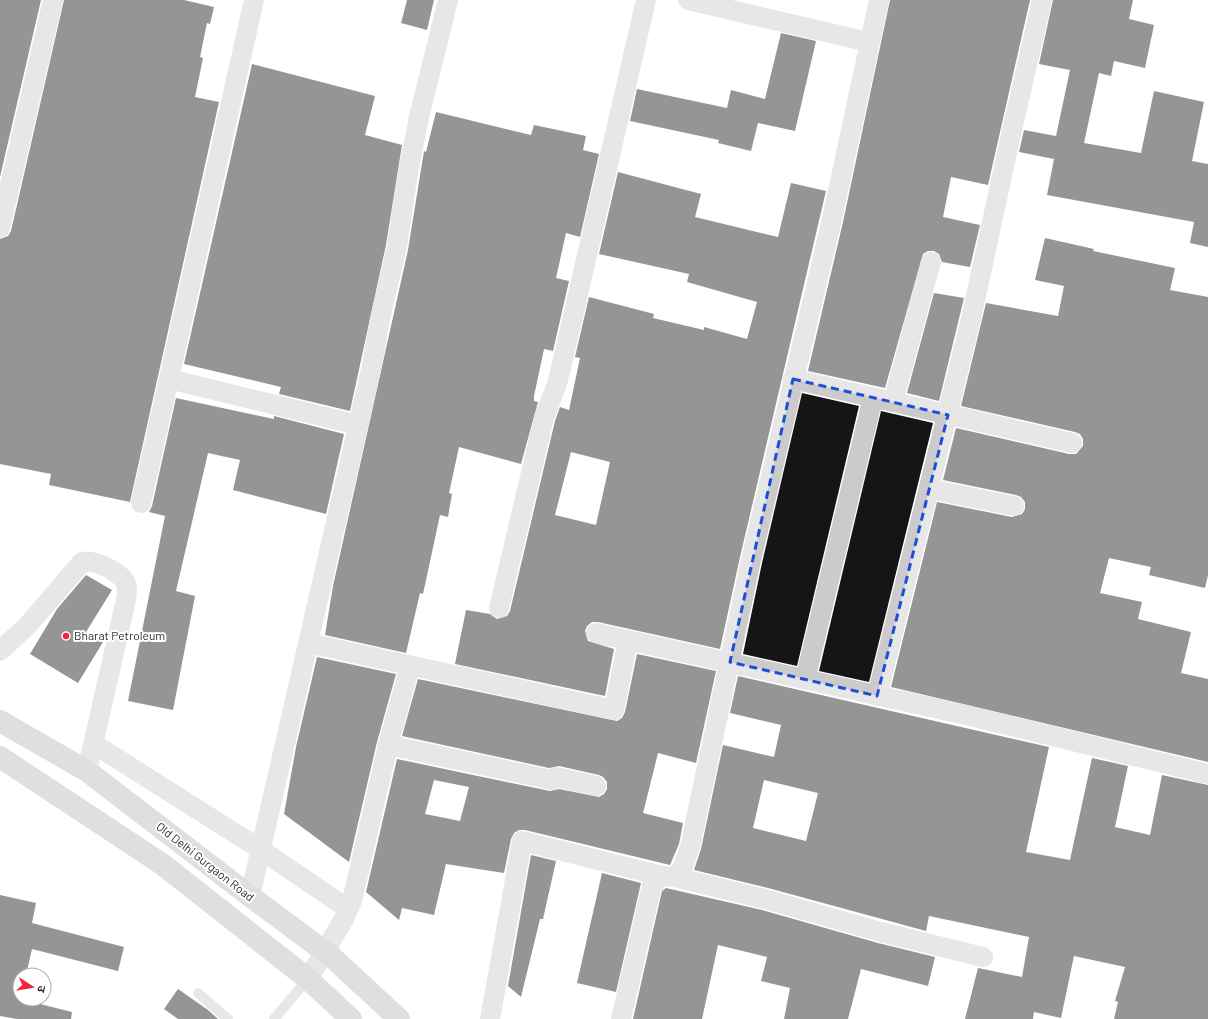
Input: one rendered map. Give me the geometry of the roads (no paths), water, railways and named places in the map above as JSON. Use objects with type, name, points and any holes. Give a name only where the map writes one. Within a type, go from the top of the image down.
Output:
[{"type":"main road","name":"Old Delhi Gurgaon Road","points":[[0,721],[87,771],[250,896],[325,951],[399,1019]]},
{"type":"main road","points":[[0,757],[162,864],[308,979],[352,1019]]},
{"type":"street","points":[[0,228],[53,0]]},
{"type":"street","points":[[142,503],[254,0]]},
{"type":"street","points":[[250,896],[358,425],[397,247],[408,173],[418,124],[448,0]]},
{"type":"street","points":[[499,608],[544,418],[558,381],[646,0]]},
{"type":"street","points":[[688,0],[869,42]]},
{"type":"street","points":[[621,1019],[649,892],[652,885],[682,869],[690,847],[751,560],[832,219],[879,0]]},
{"type":"street","points":[[877,696],[930,489],[971,319],[1042,0]]},
{"type":"street","points":[[893,402],[931,262]]},
{"type":"street","points":[[169,378],[358,425]]},
{"type":"street","points":[[793,379],[1072,443]]},
{"type":"street","points":[[805,680],[873,397]]},
{"type":"street","points":[[930,489],[1014,506]]},
{"type":"street","points":[[0,651],[28,625],[82,562],[88,560],[96,562],[122,578],[126,584],[126,600],[87,771]]},
{"type":"street","points":[[596,633],[1067,739],[1208,774]]},
{"type":"street","points":[[308,643],[614,710],[628,640]]},
{"type":"street","points":[[308,979],[348,908],[358,882],[388,745],[410,666]]},
{"type":"street","points":[[94,744],[260,849],[348,908]]},
{"type":"street","points":[[388,745],[552,780],[556,777],[596,786]]},
{"type":"street","points":[[490,1019],[522,841],[668,877],[766,899],[881,932],[982,958]]},
{"type":"lane","points":[[274,1019],[308,979]]},
{"type":"lane","points":[[198,994],[228,1019]]},
{"type":"place","name":"Bharat Petroleum","points":[[66,636]]}]
